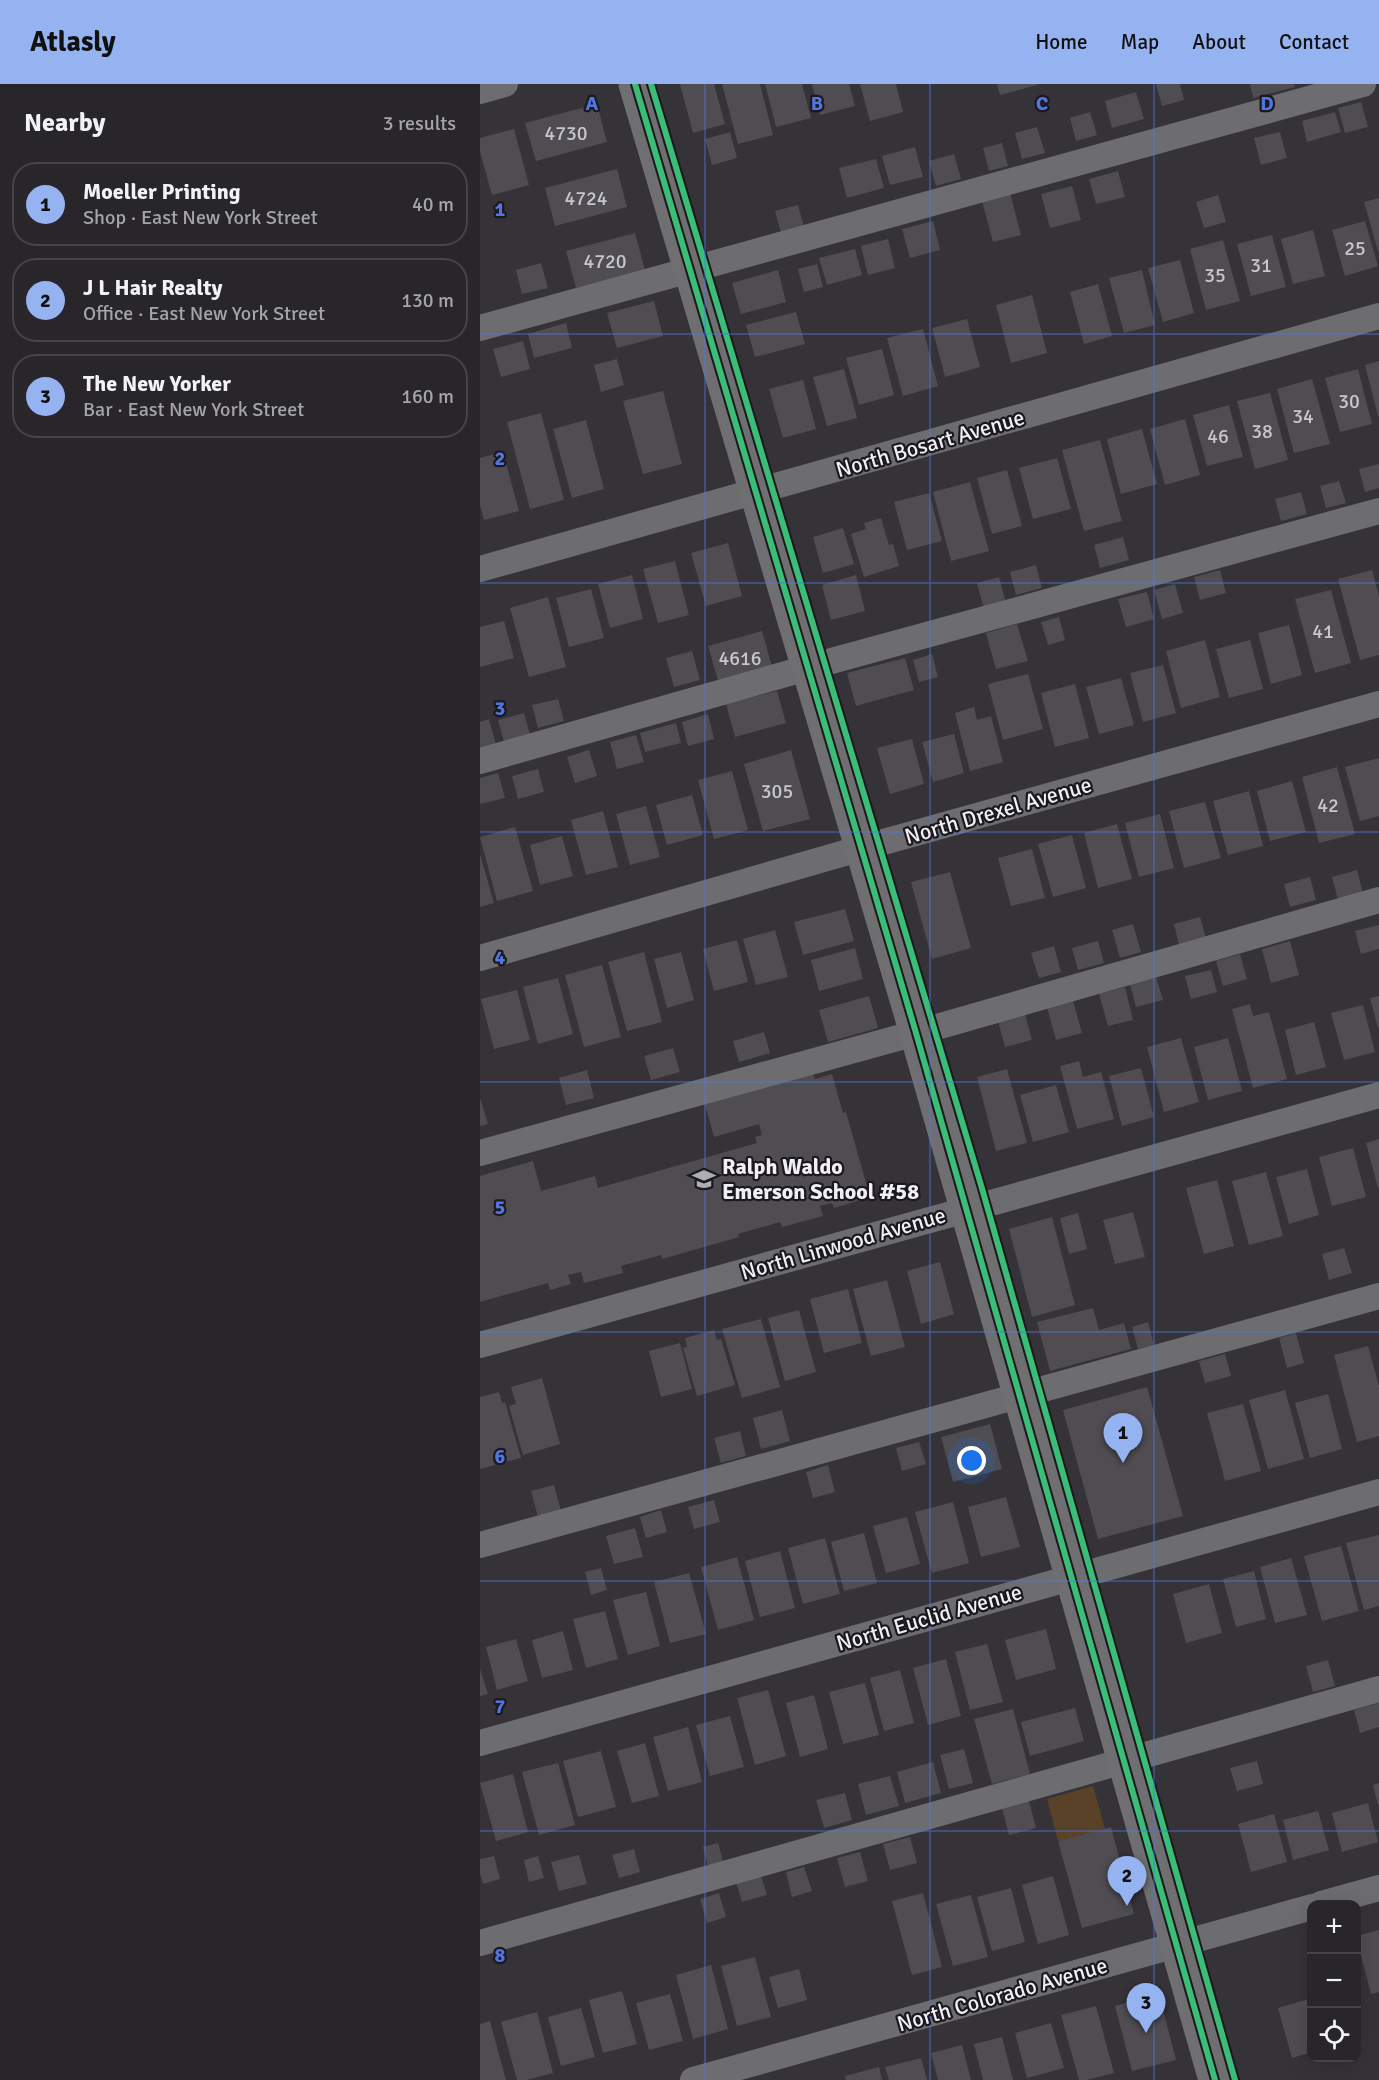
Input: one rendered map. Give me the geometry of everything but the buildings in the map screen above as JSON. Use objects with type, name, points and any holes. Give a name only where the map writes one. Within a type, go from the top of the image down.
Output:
[{"type":"main road","points":[[634,84],[916,1033],[1215,2080]]},
{"type":"street","points":[[480,91],[505,84]]},
{"type":"street","points":[[480,328],[1363,84]]},
{"type":"street","name":"North Bosart Avenue","points":[[480,569],[1379,316]]},
{"type":"street","points":[[480,761],[1379,511]]},
{"type":"street","name":"North Drexel Avenue","points":[[480,958],[862,848],[1379,704]]},
{"type":"street","points":[[480,1153],[916,1033],[1379,900]]},
{"type":"street","name":"North Linwood Avenue","points":[[480,1345],[1379,1095]]},
{"type":"street","points":[[480,1545],[1379,1296]]},
{"type":"street","name":"North Euclid Avenue","points":[[480,1743],[1379,1492]]},
{"type":"street","points":[[480,1943],[1379,1689]]},
{"type":"street","points":[[1338,1900],[1379,1888]]},
{"type":"street","name":"North Colorado Avenue","points":[[693,2080],[1307,1908]]},
{"type":"shaded area","points":[[1093,1786],[1105,1829],[1058,1841],[1047,1799]]},
{"type":"cycle path","points":[[635,84],[916,1033],[1215,2080]]},
{"type":"cycle path","points":[[651,84],[981,1185],[1235,2080]]},
{"type":"place","name":"Ralph Waldo Emerson School #58","points":[[704,1179]]},
{"type":"place","name":"Moeller Printing","points":[[1123,1463]]},
{"type":"place","name":"J L Hair Realty","points":[[1127,1906]]},
{"type":"place","name":"The New Yorker","points":[[1146,2033]]}]
